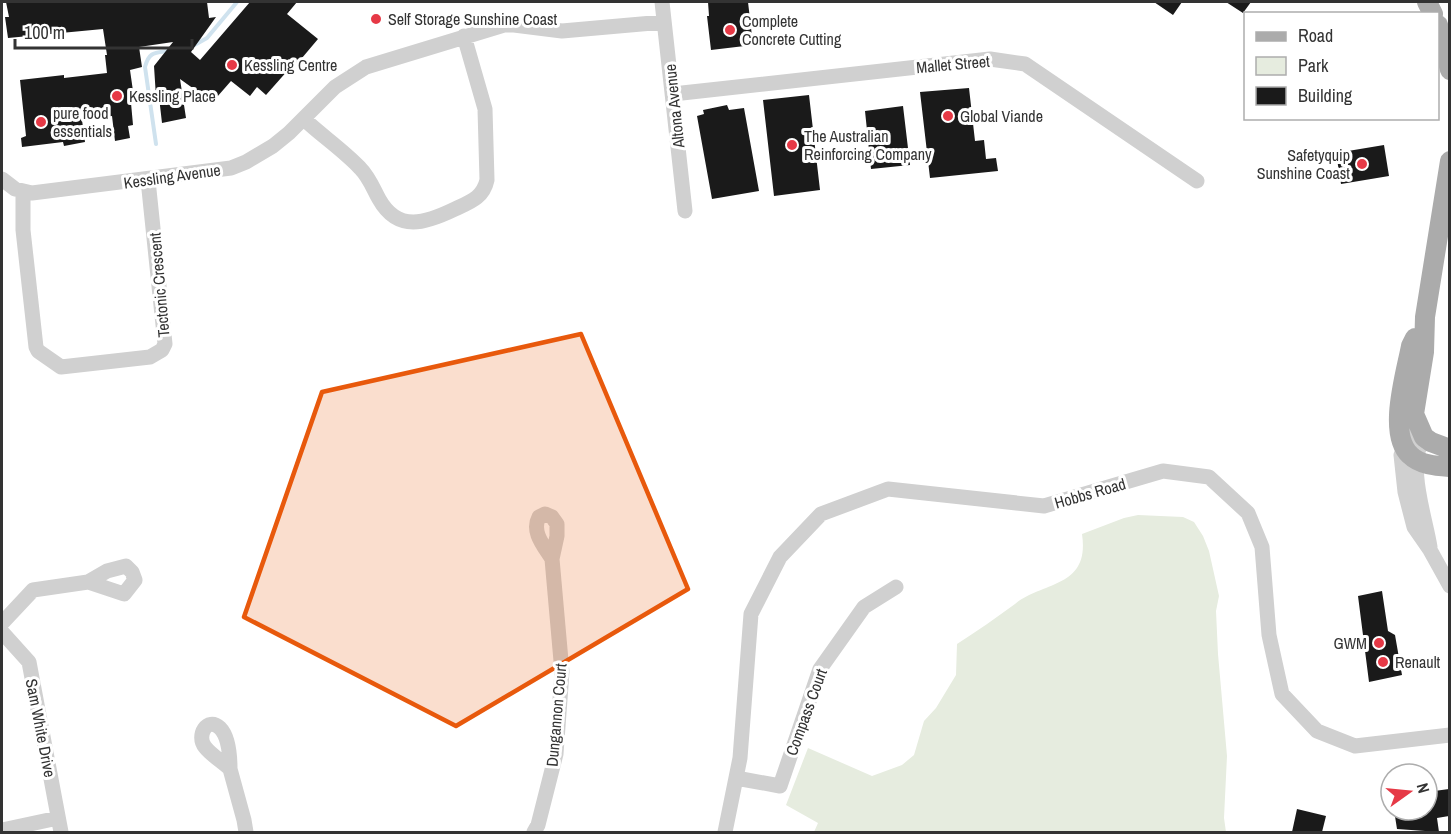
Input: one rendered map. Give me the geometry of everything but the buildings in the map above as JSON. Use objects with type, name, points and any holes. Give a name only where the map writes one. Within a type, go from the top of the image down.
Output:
[{"type":"main road","points":[[1439,32],[1449,70]]},
{"type":"main road","points":[[1449,161],[1425,317],[1424,352],[1414,409],[1421,433],[1431,442],[1449,449]]},
{"type":"main road","points":[[1425,317],[1411,346],[1401,398],[1399,427],[1410,453],[1449,467]]},
{"type":"street","name":"Altona Avenue","points":[[662,2],[685,211]]},
{"type":"street","name":"Kessling Avenue","points":[[23,192],[32,194],[217,171],[246,162],[273,146],[304,119],[335,87],[366,67],[504,25],[562,31],[664,22]]},
{"type":"street","points":[[304,119],[359,167],[385,208],[401,221],[412,223],[429,221],[475,200],[485,189],[487,180],[486,117],[464,36]]},
{"type":"street","name":"Mallet Street","points":[[673,94],[990,59],[1025,64],[1197,181]]},
{"type":"street","points":[[2,179],[23,192]]},
{"type":"street","name":"Tectonic Crescent","points":[[23,192],[22,230],[36,347],[38,351],[61,367],[150,357],[162,350],[165,344],[166,334],[148,180]]},
{"type":"street","points":[[1421,433],[1408,439],[1410,453],[1401,455],[1402,474],[1414,527],[1430,550],[1449,586]]},
{"type":"street","name":"Hobbs Road","points":[[725,832],[740,758],[751,614],[780,557],[821,514],[888,489],[1044,506],[1163,471],[1209,477],[1248,513],[1262,547],[1269,634],[1282,694],[1317,731],[1355,746],[1449,735]]},
{"type":"street","name":"Dungannon Court","points":[[534,832],[556,754],[562,672],[552,559]]},
{"type":"street","points":[[2,623],[33,590],[88,582]]},
{"type":"street","name":"Compass Court","points":[[736,778],[780,786],[820,669],[864,607],[896,587]]},
{"type":"street","name":"Sam White Drive","points":[[2,632],[28,662],[59,825]]},
{"type":"street","points":[[230,769],[246,832]]},
{"type":"street","points":[[2,830],[59,825]]},
{"type":"highlighted area","points":[[581,334],[688,589],[456,726],[244,617],[322,392]]},
{"type":"green space","points":[[1138,515],[1183,517],[1194,522],[1209,551],[1219,596],[1216,611],[1227,756],[1224,818],[1226,832],[814,832],[818,823],[786,805],[808,748],[872,776],[902,765],[914,755],[924,721],[936,708],[956,675],[957,644],[1027,597],[1072,574],[1083,552],[1082,534]]},
{"type":"waterway","points":[[191,47],[207,38],[237,2]]},
{"type":"waterway","points":[[156,144],[145,67],[148,58],[153,54],[168,51]]},
{"type":"place","name":"Self Storage Sunshine Coast","points":[[376,19]]},
{"type":"place","name":"Complete Concrete Cutting","points":[[730,30]]},
{"type":"place","name":"Kessling Centre","points":[[232,65]]},
{"type":"place","name":"Kessling Place","points":[[117,96]]},
{"type":"place","name":"Global Viande","points":[[948,116]]},
{"type":"place","name":"pure food essentials","points":[[41,122]]},
{"type":"place","name":"The Australian Reinforcing Company","points":[[792,145]]},
{"type":"place","name":"Safetyquip Sunshine Coast","points":[[1362,164]]},
{"type":"place","name":"GWM","points":[[1379,643]]},
{"type":"place","name":"Renault","points":[[1383,662]]}]
